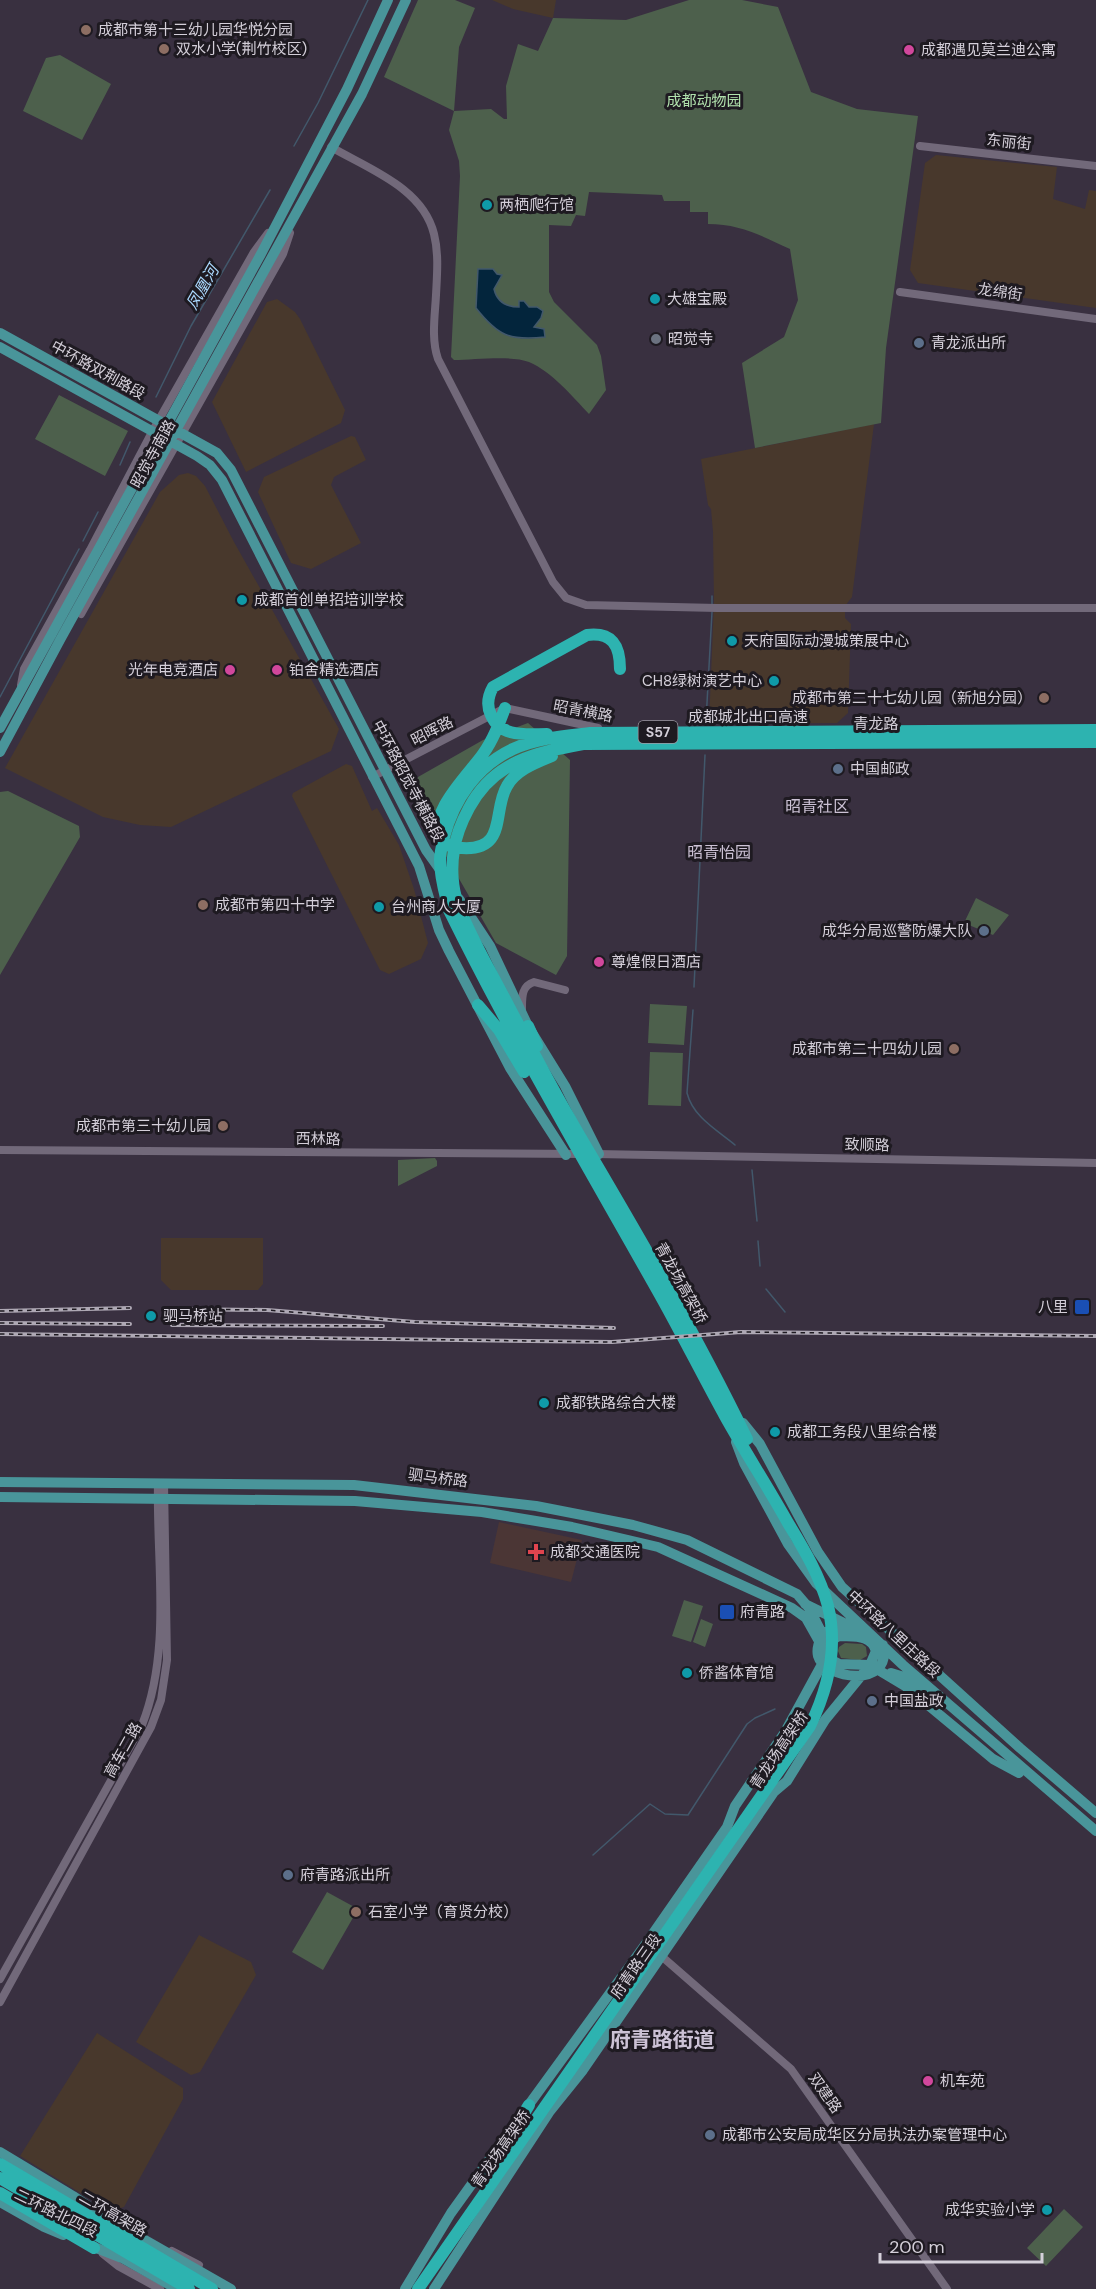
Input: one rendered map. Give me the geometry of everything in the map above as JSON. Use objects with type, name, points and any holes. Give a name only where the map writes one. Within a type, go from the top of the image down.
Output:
[{"type":"highway","points":[[590,733],[523,734],[506,731],[492,717],[488,707],[490,693],[500,681],[587,635],[597,634],[613,641],[620,655],[620,669]]},
{"type":"highway","points":[[505,708],[485,752],[442,808],[437,827],[445,843],[457,848],[474,848],[489,841],[493,836],[504,792],[514,778],[529,766],[583,744]]},
{"type":"highway","name":"成都城北出口高速","points":[[498,997],[449,910],[441,882],[440,857],[452,812],[478,773],[494,760],[515,748],[545,739],[590,733],[1096,730]]},
{"type":"highway","name":"成都城北出口高速","points":[[498,997],[458,903],[453,881],[453,851],[459,829],[477,794],[492,777],[512,763],[535,754],[583,744],[1096,742]]},
{"type":"highway","name":"青龙场高架桥","points":[[418,2289],[814,1728],[829,1697],[836,1666],[838,1631],[836,1611],[828,1583],[753,1450],[730,1414],[673,1298],[577,1141],[498,997]]},
{"type":"highway","points":[[478,1005],[499,1030],[525,1075],[577,1141]]},
{"type":"highway","points":[[528,1026],[577,1141]]},
{"type":"highway","points":[[462,2227],[466,2207],[529,2105]]},
{"type":"highway","points":[[462,2227],[478,2214],[550,2111]]},
{"type":"highway","points":[[0,2158],[6,2165],[103,2216]]},
{"type":"highway","name":"二环高架路","points":[[6,2165],[212,2289]]},
{"type":"highway","name":"二环高架路","points":[[0,2178],[189,2289]]},
{"type":"highway","points":[[0,2193],[94,2247]]},
{"type":"highway","name":"青龙场高架桥","points":[[424,2289],[462,2227]]},
{"type":"highway","points":[[123,2228],[224,2289]]},
{"type":"main road","name":"昭觉寺南路","points":[[265,257],[280,218],[348,89],[388,0]]},
{"type":"main road","name":"昭觉寺南路","points":[[0,752],[23,699],[56,637],[265,257],[295,216],[362,94],[406,0]]},
{"type":"main road","name":"中环路双荆路段","points":[[0,333],[182,433]]},
{"type":"main road","name":"中环路双荆路段","points":[[0,347],[176,444]]},
{"type":"main road","name":"中环路昭觉寺横路段","points":[[182,433],[217,453],[231,470],[426,850],[490,946],[528,1026],[564,1086],[599,1154]]},
{"type":"main road","name":"中环路昭觉寺横路段","points":[[176,444],[210,465],[222,480],[419,866],[439,930],[510,1068],[566,1155]]},
{"type":"main road","name":"昭觉寺南路","points":[[0,728],[23,699]]},
{"type":"main road","name":"中环路八里庄路段","points":[[730,1414],[760,1444],[818,1552],[842,1587],[1096,1831]]},
{"type":"main road","name":"中环路八里庄路段","points":[[730,1414],[744,1463],[788,1544],[816,1583],[903,1665],[1016,1752],[1064,1784],[1096,1812]]},
{"type":"main road","name":"驷马桥路","points":[[0,1482],[354,1485],[404,1489],[576,1512],[687,1540],[797,1594],[809,1608],[823,1650]]},
{"type":"main road","name":"驷马桥路","points":[[0,1497],[355,1500],[403,1503],[572,1527],[658,1547],[799,1613],[806,1618],[823,1650]]},
{"type":"main road","points":[[662,1534],[701,1559],[806,1612],[823,1650],[839,1664],[896,1674],[914,1683],[1019,1773],[1096,1831]]},
{"type":"main road","points":[[658,1547],[684,1549],[867,1635],[915,1650],[1052,1767],[1064,1784]]},
{"type":"main road","points":[[727,1827],[791,1735],[806,1706],[823,1650],[823,1633],[833,1628],[853,1628]]},
{"type":"main road","points":[[774,1792],[838,1700],[850,1685],[870,1671],[876,1651],[867,1635]]},
{"type":"main road","points":[[823,1650],[839,1636],[867,1635],[882,1638],[1096,1818]]},
{"type":"main road","name":"府青路三段","points":[[405,2289],[451,2213],[645,1945],[727,1827],[735,1806],[785,1732],[823,1650]]},
{"type":"main road","points":[[870,1671],[905,1686],[993,1759],[1019,1773]]},
{"type":"main road","name":"府青路三段","points":[[434,2289],[550,2111],[583,2070],[774,1792],[787,1781],[825,1720],[870,1671]]},
{"type":"main road","name":"二环路北四段","points":[[0,2152],[103,2216],[155,2245]]},
{"type":"main road","name":"二环路北四段","points":[[0,2202],[44,2227],[94,2247]]},
{"type":"main road","points":[[155,2245],[231,2289]]},
{"type":"main road","points":[[94,2247],[122,2258],[177,2289]]},
{"type":"street","name":"东丽街","points":[[920,146],[1096,166]]},
{"type":"street","points":[[331,147],[410,194],[430,220],[437,257],[434,335],[436,354],[559,591],[566,598],[586,605],[707,608],[1096,608]]},
{"type":"street","name":"昭觉寺南路","points":[[23,699],[43,680],[283,254],[295,216]]},
{"type":"street","name":"昭觉寺南路","points":[[23,699],[24,669],[152,432],[254,252],[280,218]]},
{"type":"street","name":"龙绵街","points":[[900,292],[1096,319]]},
{"type":"street","name":"昭晖路","points":[[372,777],[505,708]]},
{"type":"street","name":"昭青横路","points":[[505,708],[580,725],[656,738]]},
{"type":"street","name":"青龙路","points":[[656,738],[1096,735]]},
{"type":"street","points":[[521,1011],[523,990],[530,983],[565,990]]},
{"type":"street","name":"西林路","points":[[0,1150],[637,1155]]},
{"type":"street","name":"致顺路","points":[[637,1155],[1096,1163]]},
{"type":"street","name":"高车二路","points":[[0,2002],[151,1727],[161,1701],[167,1660],[161,1483]]},
{"type":"street","name":"高车二路","points":[[0,1979],[142,1725],[150,1703],[158,1660],[162,1498]]},
{"type":"street","name":"双建路","points":[[645,1945],[662,1956],[791,2069],[947,2289]]},
{"type":"street","name":"二环路北四段","points":[[155,2245],[182,2255],[238,2289]]},
{"type":"street","name":"二环路北四段","points":[[94,2247],[118,2266],[160,2289]]},
{"type":"shaded area","points":[[492,0],[556,0],[553,18],[513,9]]},
{"type":"shaded area","points":[[936,155],[1057,167],[1053,199],[1085,209],[1089,190],[1096,191],[1096,308],[918,283],[910,270],[925,163]]},
{"type":"shaded area","points":[[277,299],[295,312],[300,319],[345,410],[341,423],[246,472],[212,402],[267,302]]},
{"type":"shaded area","points":[[874,424],[852,597],[845,606],[845,618],[851,624],[848,713],[837,723],[709,724],[714,602],[713,532],[701,459]]},
{"type":"shaded area","points":[[351,436],[355,437],[366,460],[334,477],[331,485],[361,543],[311,569],[291,563],[258,492],[264,477]]},
{"type":"shaded area","points":[[188,473],[196,476],[205,486],[339,729],[331,751],[171,827],[140,825],[103,817],[5,768],[160,492],[179,475]]},
{"type":"shaded area","points":[[346,764],[352,766],[372,811],[377,808],[399,845],[414,889],[428,943],[421,959],[389,974],[380,970],[292,796],[293,793]]},
{"type":"shaded area","points":[[161,1238],[263,1238],[263,1284],[258,1290],[171,1290],[161,1280]]},
{"type":"shaded area","name":"成都交通医院","points":[[499,1522],[582,1540],[571,1582],[490,1563]]},
{"type":"shaded area","points":[[199,1935],[251,1962],[256,1975],[200,2072],[191,2075],[136,2042]]},
{"type":"shaded area","points":[[97,2033],[183,2088],[183,2099],[124,2207],[110,2211],[20,2156]]},
{"type":"green space","points":[[418,0],[455,0],[475,8],[459,47],[454,111],[384,77]]},
{"type":"green space","name":"成都动物园","points":[[689,0],[742,0],[778,7],[811,92],[857,109],[918,116],[886,348],[881,423],[755,448],[742,363],[784,337],[798,300],[790,249],[741,228],[708,224],[708,212],[690,212],[690,201],[664,201],[662,195],[589,192],[585,216],[576,215],[571,226],[549,225],[549,292],[554,302],[597,345],[601,356],[606,390],[589,414],[554,378],[529,362],[503,358],[454,360],[451,357],[460,176],[459,161],[449,130],[454,111],[491,109],[507,119],[506,86],[518,44],[538,51],[553,18],[626,20]]},
{"type":"green space","points":[[60,55],[111,84],[82,140],[23,111],[46,58]]},
{"type":"green space","points":[[59,395],[128,431],[105,476],[35,439]]},
{"type":"green space","points":[[528,723],[570,760],[567,956],[556,975],[496,943],[412,797],[418,777],[483,740]]},
{"type":"green space","points":[[8,791],[79,826],[80,837],[0,975],[0,792]]},
{"type":"green space","points":[[976,898],[1009,915],[993,935],[964,923]]},
{"type":"green space","points":[[650,1004],[687,1006],[684,1045],[648,1043]]},
{"type":"green space","points":[[650,1052],[683,1053],[681,1106],[648,1105]]},
{"type":"green space","points":[[435,1158],[437,1166],[398,1186],[398,1160]]},
{"type":"green space","points":[[684,1600],[703,1606],[691,1642],[672,1636]]},
{"type":"green space","points":[[701,1619],[713,1624],[705,1647],[693,1642]]},
{"type":"green space","points":[[845,1643],[862,1644],[866,1647],[867,1656],[860,1660],[841,1658],[839,1647]]},
{"type":"green space","points":[[327,1892],[358,1909],[323,1970],[292,1952]]},
{"type":"green space","points":[[1064,2209],[1083,2227],[1046,2266],[1027,2248]]},
{"type":"water","points":[[478,269],[493,269],[497,274],[502,275],[494,289],[497,297],[503,303],[519,307],[519,301],[524,301],[529,307],[537,307],[543,311],[534,327],[544,329],[545,337],[514,337],[498,331],[491,325],[476,308]]},
{"type":"waterway","name":"凤凰河","points":[[294,146],[318,103],[368,0]]},
{"type":"waterway","name":"凤凰河","points":[[156,397],[191,326],[270,190]]},
{"type":"waterway","name":"凤凰河","points":[[120,465],[130,442]]},
{"type":"waterway","name":"凤凰河","points":[[83,541],[98,512]]},
{"type":"waterway","name":"凤凰河","points":[[0,697],[79,549]]},
{"type":"waterway","points":[[712,596],[712,604]]},
{"type":"waterway","points":[[706,721],[712,612]]},
{"type":"waterway","points":[[694,987],[705,755]]},
{"type":"waterway","points":[[693,1010],[687,1093],[690,1102],[700,1116],[735,1145]]},
{"type":"waterway","points":[[752,1170],[757,1221]]},
{"type":"waterway","points":[[758,1241],[760,1266]]},
{"type":"waterway","points":[[766,1289],[785,1312]]},
{"type":"waterway","points":[[593,1855],[650,1804],[665,1814],[688,1815],[747,1724],[775,1709]]},
{"type":"railway","points":[[0,1311],[130,1308]]},
{"type":"railway","points":[[172,1309],[267,1310],[415,1322],[614,1328]]},
{"type":"railway","points":[[0,1323],[130,1324]]},
{"type":"railway","points":[[172,1325],[383,1326]]},
{"type":"railway","points":[[0,1334],[612,1342],[741,1332],[1096,1336]]},
{"type":"place","name":"成都市第十三幼儿园华悦分园","points":[[86,30]]},
{"type":"place","name":"双水小学(荆竹校区)","points":[[164,49]]},
{"type":"place","name":"成都遇见莫兰迪公寓","points":[[909,50]]},
{"type":"place","name":"两栖爬行馆","points":[[487,205]]},
{"type":"place","name":"大雄宝殿","points":[[655,299]]},
{"type":"place","name":"昭觉寺","points":[[656,339]]},
{"type":"place","name":"青龙派出所","points":[[919,343]]},
{"type":"place","name":"成都首创单招培训学校","points":[[242,600]]},
{"type":"place","name":"天府国际动漫城策展中心","points":[[732,641]]},
{"type":"place","name":"光年电竞酒店","points":[[230,670]]},
{"type":"place","name":"铂舍精选酒店","points":[[277,670]]},
{"type":"place","name":"CH8绿树演艺中心","points":[[774,681]]},
{"type":"place","name":"成都市第二十七幼儿园（新旭分园）","points":[[1044,698]]},
{"type":"place","name":"中国邮政","points":[[838,769]]},
{"type":"place","name":"成都市第四十中学","points":[[203,905]]},
{"type":"place","name":"台州商人大厦","points":[[379,907]]},
{"type":"place","name":"成华分局巡警防爆大队","points":[[984,931]]},
{"type":"place","name":"尊煌假日酒店","points":[[599,962]]},
{"type":"place","name":"成都市第二十四幼儿园","points":[[954,1049]]},
{"type":"place","name":"成都市第三十幼儿园","points":[[223,1126]]},
{"type":"place","name":"八里","points":[[1082,1307]]},
{"type":"place","name":"驷马桥站","points":[[151,1316]]},
{"type":"place","name":"成都铁路综合大楼","points":[[544,1403]]},
{"type":"place","name":"成都工务段八里综合楼","points":[[775,1432]]},
{"type":"place","name":"成都交通医院","points":[[536,1552]]},
{"type":"place","name":"府青路","points":[[727,1612]]},
{"type":"place","name":"侨酱体育馆","points":[[687,1673]]},
{"type":"place","name":"中国盐政","points":[[872,1701]]},
{"type":"place","name":"府青路派出所","points":[[288,1875]]},
{"type":"place","name":"石室小学（育贤分校）","points":[[356,1912]]},
{"type":"place","name":"机车苑","points":[[928,2081]]},
{"type":"place","name":"成都市公安局成华区分局执法办案管理中心","points":[[710,2135]]},
{"type":"place","name":"成华实验小学","points":[[1047,2210]]},
{"type":"district","name":"昭青社区","points":[[817,806]]},
{"type":"district","name":"昭青怡园","points":[[719,852]]},
{"type":"district","name":"府青路街道","points":[[662,2040]]}]
